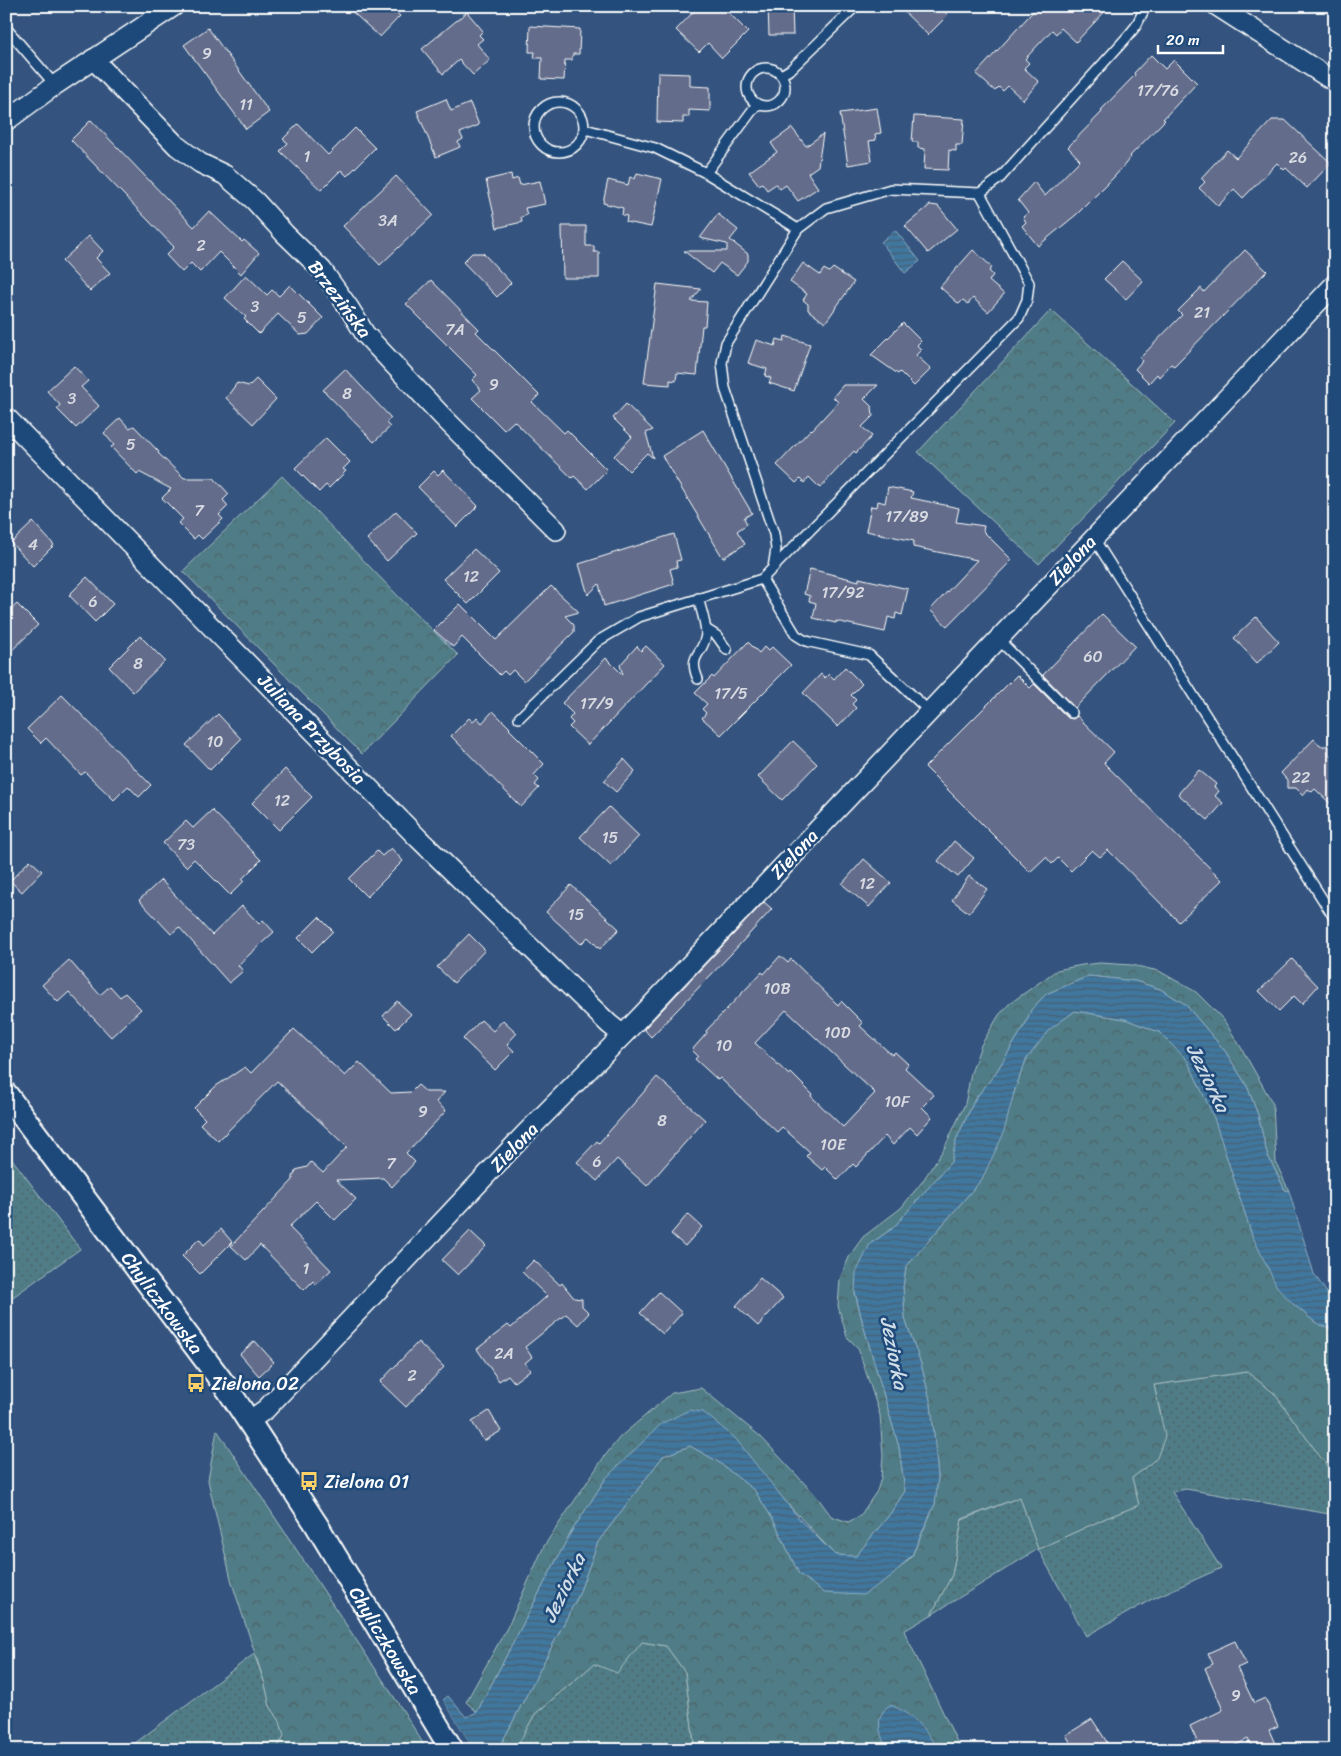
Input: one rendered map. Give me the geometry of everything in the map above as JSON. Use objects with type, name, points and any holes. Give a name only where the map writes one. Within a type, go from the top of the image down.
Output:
[{"type":"street","points":[[6,121],[55,85],[174,6]]},
{"type":"street","points":[[1217,6],[1335,82]]},
{"type":"street","name":"Brzezińska","points":[[93,59],[178,146],[200,163],[224,175],[256,201],[285,234],[322,270],[365,334],[442,416],[556,530]]},
{"type":"street","name":"Zielona","points":[[249,1421],[266,1409],[524,1135],[622,1037],[1335,284]]},
{"type":"street","name":"Juliana Przybosia","points":[[6,417],[413,832],[622,1037]]},
{"type":"street","name":"Chyliczkowska","points":[[6,1094],[249,1421],[316,1524],[452,1750]]},
{"type":"lane","points":[[780,75],[791,69],[856,6]]},
{"type":"lane","points":[[773,568],[776,549],[774,534],[725,388],[722,363],[726,343],[798,229],[826,208],[891,189],[980,193],[1000,178],[1127,37],[1136,26],[1146,6]]},
{"type":"lane","points":[[6,28],[55,85]]},
{"type":"lane","points":[[764,68],[770,68],[780,75],[785,85],[784,96],[780,101],[764,107],[750,98],[746,86],[752,74],[764,68]]},
{"type":"lane","points":[[561,102],[575,107],[580,112],[585,130],[578,145],[573,149],[559,153],[552,152],[540,144],[534,130],[534,123],[536,116],[547,105],[561,102]]},
{"type":"lane","points":[[706,173],[757,104]]},
{"type":"lane","points":[[585,130],[655,148],[706,173],[798,229]]},
{"type":"lane","points":[[519,718],[598,641],[639,617],[762,579],[1019,318],[1027,300],[1029,283],[980,193]]},
{"type":"lane","points":[[1094,537],[1335,919]]},
{"type":"lane","points":[[762,579],[796,635],[810,642],[869,655],[930,712]]},
{"type":"lane","points":[[698,598],[706,629],[703,645],[693,665],[698,679]]},
{"type":"lane","points":[[706,629],[716,636],[727,650]]},
{"type":"lane","points":[[998,639],[1072,713]]},
{"type":"green space","points":[[1051,310],[1175,423],[1039,564],[918,452]]},
{"type":"green space","points":[[282,476],[458,655],[362,754],[183,571]]},
{"type":"green space","points":[[1100,963],[1132,965],[1159,971],[1196,992],[1223,1019],[1273,1104],[1276,1163],[1289,1191],[1285,1190],[1267,1154],[1258,1115],[1247,1086],[1225,1051],[1185,1004],[1160,989],[1135,981],[1089,976],[1046,994],[1031,1010],[1025,1025],[995,1074],[975,1099],[957,1138],[951,1162],[893,1228],[870,1244],[855,1293],[899,1447],[905,1491],[890,1514],[856,1556],[835,1555],[703,1412],[606,1478],[570,1534],[477,1712],[466,1702],[509,1624],[544,1546],[604,1457],[620,1437],[672,1393],[701,1388],[761,1437],[818,1498],[831,1516],[848,1522],[860,1516],[877,1491],[881,1478],[883,1456],[880,1415],[858,1348],[847,1337],[838,1306],[840,1279],[850,1255],[863,1237],[901,1208],[922,1182],[945,1147],[965,1104],[971,1073],[981,1045],[999,1015],[1009,1004],[1057,970]]},
{"type":"green space","points":[[1075,1011],[1125,1019],[1159,1032],[1188,1061],[1214,1117],[1252,1235],[1292,1303],[1316,1323],[1335,1330],[1335,1477],[1274,1393],[1247,1372],[1154,1385],[1165,1436],[1157,1458],[1132,1478],[1139,1505],[1038,1549],[1020,1497],[962,1519],[952,1575],[931,1615],[904,1631],[961,1750],[695,1750],[685,1672],[666,1646],[642,1642],[617,1673],[594,1664],[535,1714],[515,1750],[498,1750],[578,1596],[598,1542],[663,1456],[690,1446],[717,1461],[755,1491],[774,1521],[799,1574],[893,1575],[912,1556],[935,1504],[938,1477],[931,1404],[921,1364],[905,1319],[903,1287],[906,1267],[982,1179],[1026,1060],[1049,1029]]},
{"type":"green space","points":[[6,1151],[80,1249],[6,1302]]},
{"type":"green space","points":[[1247,1372],[1274,1393],[1335,1477],[1335,1515],[1186,1489],[1172,1492],[1221,1568],[1152,1599],[1086,1636],[1038,1549],[1139,1505],[1132,1478],[1157,1458],[1161,1415],[1154,1385]]},
{"type":"green space","points":[[217,1430],[404,1712],[427,1750],[276,1750],[284,1736],[280,1721],[270,1706],[265,1684],[232,1583],[208,1480]]},
{"type":"green space","points":[[1020,1497],[1038,1549],[931,1615],[952,1575],[962,1520]]},
{"type":"green space","points":[[642,1642],[666,1646],[685,1672],[695,1750],[515,1750],[535,1714],[594,1664],[617,1672]]},
{"type":"green space","points":[[254,1654],[265,1684],[270,1706],[280,1721],[284,1736],[276,1750],[126,1750]]},
{"type":"water","points":[[895,230],[920,261],[905,273],[881,242]]},
{"type":"water","name":"Jeziorka","points":[[1089,976],[1135,981],[1160,989],[1185,1004],[1225,1051],[1247,1086],[1258,1115],[1267,1154],[1285,1190],[1289,1191],[1314,1274],[1327,1293],[1335,1295],[1335,1330],[1316,1323],[1292,1303],[1277,1287],[1252,1235],[1214,1118],[1188,1061],[1159,1032],[1125,1019],[1075,1011],[1049,1030],[1026,1060],[1015,1089],[1003,1135],[982,1179],[906,1267],[903,1287],[905,1319],[921,1364],[931,1404],[938,1477],[935,1504],[912,1555],[893,1575],[863,1595],[824,1593],[799,1574],[774,1521],[755,1491],[717,1461],[690,1446],[663,1456],[598,1542],[578,1596],[498,1750],[474,1750],[443,1700],[448,1696],[466,1717],[477,1712],[570,1534],[606,1478],[661,1424],[689,1410],[703,1412],[735,1438],[801,1521],[835,1555],[856,1556],[890,1514],[905,1491],[899,1447],[855,1292],[856,1273],[870,1244],[893,1228],[951,1162],[957,1138],[975,1099],[995,1074],[1025,1025],[1031,1010],[1046,994]]},
{"type":"water","points":[[890,1705],[912,1717],[929,1736],[938,1750],[887,1750],[879,1726],[881,1715]]},
{"type":"pier","points":[[442,1697],[474,1750],[471,1750],[441,1701]]},
{"type":"building","points":[[346,6],[390,6],[400,16],[380,37]]},
{"type":"building","points":[[699,6],[722,6],[748,32],[722,58],[708,43],[699,52],[676,30]]},
{"type":"building","points":[[768,6],[792,6],[793,35],[769,35]]},
{"type":"building","points":[[898,6],[939,6],[948,15],[928,35]]},
{"type":"building","points":[[1038,6],[1110,6],[1076,42],[1061,28],[1056,34],[1052,30],[1025,59],[1029,63],[1024,68],[1039,82],[1023,100],[1008,86],[1003,91],[999,87],[995,91],[976,74]]},
{"type":"building","points":[[467,12],[483,31],[479,35],[483,39],[477,44],[490,60],[473,75],[459,60],[443,74],[422,49]]},
{"type":"building","points":[[530,26],[580,29],[579,54],[573,54],[572,60],[565,60],[564,80],[541,79],[542,58],[534,58],[535,52],[529,52]]},
{"type":"building","points":[[208,28],[269,112],[246,129],[184,45]]},
{"type":"building","points":[[1151,55],[1165,69],[1174,60],[1197,83],[1130,156],[1115,176],[1077,214],[1038,246],[1022,226],[1026,222],[1023,217],[1028,213],[1018,200],[1034,182],[1045,196],[1080,160],[1068,147],[1102,112],[1101,110],[1135,75],[1134,73]]},
{"type":"building","points":[[658,73],[690,74],[690,86],[710,87],[710,111],[689,110],[689,117],[683,117],[683,123],[657,122]]},
{"type":"building","points":[[446,99],[451,111],[470,103],[479,125],[460,133],[463,139],[458,142],[460,147],[436,157],[417,111]]},
{"type":"building","points":[[877,108],[881,133],[875,134],[876,140],[869,141],[872,161],[848,165],[840,113]]},
{"type":"building","points":[[914,116],[964,119],[962,145],[956,145],[956,151],[949,150],[948,170],[924,169],[925,149],[918,148],[918,142],[912,142]]},
{"type":"building","points":[[91,120],[194,227],[209,211],[242,242],[244,240],[259,253],[241,274],[219,252],[200,272],[191,263],[182,272],[166,255],[174,247],[71,140]]},
{"type":"building","points":[[1272,120],[1285,120],[1331,163],[1307,188],[1286,168],[1284,170],[1277,163],[1243,198],[1234,189],[1218,206],[1199,188],[1205,182],[1201,178],[1227,150],[1236,158]]},
{"type":"building","points":[[298,124],[328,155],[355,128],[375,148],[347,176],[341,170],[321,190],[280,151],[288,143],[283,139]]},
{"type":"building","points":[[792,128],[806,146],[823,134],[818,166],[808,173],[818,188],[798,201],[786,185],[780,189],[776,184],[767,190],[762,183],[759,185],[749,172],[777,152],[771,143]]},
{"type":"building","points":[[637,173],[662,179],[651,227],[626,222],[627,216],[622,215],[623,208],[603,203],[608,180],[628,185],[630,177],[635,179]]},
{"type":"building","points":[[511,174],[512,180],[518,178],[520,185],[540,181],[545,204],[525,208],[527,215],[521,217],[522,222],[497,228],[486,180]]},
{"type":"building","points":[[396,176],[433,215],[380,265],[343,226]]},
{"type":"building","points":[[930,205],[938,206],[957,229],[928,253],[905,226]]},
{"type":"building","points":[[718,214],[738,230],[730,240],[748,254],[748,261],[737,275],[720,263],[712,273],[684,251],[727,251],[727,244],[700,238]]},
{"type":"building","points":[[562,226],[586,226],[586,246],[594,246],[594,252],[599,252],[599,278],[563,278]]},
{"type":"building","points":[[89,236],[103,251],[96,258],[110,273],[90,291],[62,261]]},
{"type":"building","points":[[973,250],[992,267],[989,271],[993,275],[989,281],[1004,294],[988,312],[973,298],[968,304],[963,300],[959,304],[940,287]]},
{"type":"building","points":[[1245,250],[1267,271],[1174,366],[1171,364],[1159,377],[1157,374],[1149,383],[1135,369],[1142,361],[1140,358],[1182,315],[1178,311],[1201,288],[1204,292]]},
{"type":"building","points":[[472,253],[483,253],[511,283],[497,297],[463,262]]},
{"type":"building","points":[[1122,261],[1143,281],[1126,299],[1104,279]]},
{"type":"building","points":[[803,263],[820,275],[824,269],[829,272],[833,268],[854,282],[825,323],[808,310],[808,304],[803,300],[807,294],[790,282]]},
{"type":"building","points":[[246,275],[267,295],[272,290],[279,296],[290,285],[323,318],[308,334],[300,335],[278,314],[259,334],[244,319],[246,317],[225,298]]},
{"type":"building","points":[[431,280],[479,329],[476,332],[539,395],[532,402],[564,433],[567,430],[607,470],[588,489],[574,476],[572,478],[514,421],[504,430],[472,398],[481,390],[472,380],[477,375],[406,304]]},
{"type":"building","points":[[657,284],[701,289],[691,301],[707,302],[705,326],[702,326],[697,375],[677,373],[676,381],[670,380],[670,385],[644,383]]},
{"type":"building","points":[[903,323],[921,341],[917,345],[921,350],[916,355],[931,369],[914,386],[900,372],[898,374],[871,355]]},
{"type":"building","points":[[785,336],[810,344],[794,391],[769,383],[771,378],[765,376],[767,369],[748,363],[756,340],[775,346],[777,339],[784,341]]},
{"type":"building","points":[[74,366],[88,381],[81,387],[99,406],[76,428],[57,409],[60,405],[47,391]]},
{"type":"building","points":[[345,369],[391,418],[386,423],[390,427],[374,442],[323,390]]},
{"type":"building","points":[[256,379],[276,399],[253,424],[226,398],[237,383],[249,386]]},
{"type":"building","points":[[843,385],[878,385],[864,399],[872,407],[873,416],[862,427],[872,436],[856,453],[854,451],[820,488],[809,477],[804,483],[800,479],[796,483],[777,465],[838,402],[833,397]]},
{"type":"building","points":[[626,404],[653,430],[646,433],[653,458],[647,453],[629,471],[614,456],[632,437],[613,418]]},
{"type":"building","points":[[120,418],[129,428],[134,426],[184,478],[214,478],[229,494],[223,500],[228,506],[219,515],[223,519],[202,539],[198,535],[194,539],[178,523],[183,519],[162,498],[171,489],[139,472],[137,474],[111,447],[114,445],[104,433]]},
{"type":"building","points":[[703,430],[752,513],[744,518],[747,524],[737,531],[745,544],[723,558],[662,456]]},
{"type":"building","points":[[326,438],[350,462],[343,469],[346,471],[329,488],[326,485],[319,492],[295,468]]},
{"type":"building","points":[[443,470],[478,506],[457,527],[418,487],[434,471],[438,475]]},
{"type":"building","points":[[888,487],[913,492],[911,498],[959,508],[956,522],[984,526],[983,531],[1012,560],[947,626],[930,610],[977,560],[913,547],[914,541],[866,531],[871,506],[877,507],[878,501],[885,503]]},
{"type":"building","points":[[396,511],[417,533],[387,561],[367,539]]},
{"type":"building","points":[[33,522],[54,545],[33,566],[11,543]]},
{"type":"building","points":[[674,534],[681,560],[676,561],[677,567],[670,569],[674,584],[604,606],[599,584],[588,595],[579,564]]},
{"type":"building","points":[[474,549],[499,573],[468,604],[443,579]]},
{"type":"building","points":[[810,569],[859,581],[859,578],[908,589],[902,615],[896,613],[895,619],[888,617],[885,632],[813,618],[816,603],[809,601],[810,596],[804,594]]},
{"type":"building","points":[[87,577],[113,604],[95,622],[69,595]]},
{"type":"building","points":[[551,586],[579,612],[565,616],[574,625],[574,632],[524,681],[513,670],[508,675],[504,671],[500,675],[462,637],[453,647],[434,630],[460,604],[496,640]]},
{"type":"building","points":[[17,604],[38,625],[6,656],[6,614]]},
{"type":"building","points":[[1102,614],[1135,646],[1075,708],[1043,675]]},
{"type":"building","points":[[1256,617],[1279,642],[1257,663],[1234,638]]},
{"type":"building","points":[[140,636],[165,661],[133,692],[109,667]]},
{"type":"building","points":[[748,642],[759,653],[764,647],[768,651],[772,647],[791,665],[721,735],[702,718],[706,713],[702,709],[707,704],[695,693],[712,676],[714,678]]},
{"type":"building","points":[[637,646],[641,651],[646,646],[665,664],[588,745],[569,727],[573,723],[569,719],[573,714],[562,703],[606,658],[623,675],[620,665]]},
{"type":"building","points":[[845,667],[862,684],[851,695],[856,700],[852,704],[856,708],[838,727],[803,693],[821,674],[825,678],[829,674],[834,679]]},
{"type":"building","points":[[1017,675],[1030,688],[1034,684],[1068,718],[1073,719],[1077,716],[1114,752],[1104,763],[1222,880],[1179,922],[1108,850],[1100,857],[1092,850],[1071,871],[1058,858],[1052,864],[1046,857],[1030,872],[925,767]]},
{"type":"building","points":[[62,695],[151,785],[139,797],[128,786],[114,800],[85,772],[81,775],[46,738],[41,743],[27,729]]},
{"type":"building","points":[[493,711],[544,764],[534,775],[539,780],[535,785],[539,788],[521,807],[451,736],[469,718],[473,722],[477,717],[482,723]]},
{"type":"building","points":[[218,714],[241,739],[210,770],[186,745]]},
{"type":"building","points":[[1314,739],[1320,746],[1329,746],[1329,754],[1335,760],[1335,808],[1315,789],[1312,792],[1308,789],[1303,795],[1296,788],[1287,788],[1287,780],[1281,773]]},
{"type":"building","points":[[793,741],[817,764],[782,800],[758,777]]},
{"type":"building","points":[[624,759],[635,771],[616,792],[604,781]]},
{"type":"building","points":[[285,769],[312,797],[279,830],[252,803]]},
{"type":"building","points":[[1199,770],[1216,784],[1214,787],[1219,791],[1215,796],[1223,803],[1208,820],[1178,794]]},
{"type":"building","points":[[609,807],[639,836],[611,866],[580,837]]},
{"type":"building","points":[[212,810],[261,860],[242,879],[244,881],[230,895],[194,859],[186,867],[163,843],[186,821],[193,828]]},
{"type":"building","points":[[954,841],[974,858],[958,877],[938,861]]},
{"type":"building","points":[[391,848],[403,861],[367,897],[349,879],[377,851],[382,856]]},
{"type":"building","points":[[864,859],[891,883],[869,907],[842,884]]},
{"type":"building","points":[[30,860],[42,871],[22,892],[10,881]]},
{"type":"building","points":[[969,876],[987,889],[969,913],[952,900]]},
{"type":"building","points":[[161,880],[212,935],[242,906],[259,924],[263,920],[274,932],[238,965],[243,971],[229,983],[179,927],[171,934],[139,900]]},
{"type":"building","points":[[571,885],[619,929],[600,949],[588,937],[581,944],[546,912]]},
{"type":"building","points":[[764,902],[772,909],[651,1037],[644,1029]]},
{"type":"building","points":[[319,917],[333,931],[312,952],[298,938]]},
{"type":"building","points":[[469,934],[485,950],[454,983],[437,967]]},
{"type":"building","points":[[780,956],[788,963],[791,959],[838,1005],[841,1001],[863,1023],[860,1026],[892,1055],[895,1052],[908,1064],[905,1068],[934,1095],[922,1107],[932,1117],[917,1134],[910,1127],[893,1145],[885,1136],[856,1167],[853,1164],[838,1180],[825,1167],[822,1170],[806,1156],[810,1152],[782,1127],[777,1132],[720,1078],[718,1080],[695,1059],[698,1056],[692,1050],[707,1033],[706,1031],[762,972],[764,974]],"holes":[[[786,1010],[875,1093],[843,1127],[811,1096],[812,1094],[791,1073],[789,1075],[755,1043]]]},
{"type":"building","points":[[1292,959],[1318,986],[1302,1004],[1294,996],[1279,1011],[1259,991]]},
{"type":"building","points":[[69,960],[100,995],[110,986],[120,997],[125,993],[141,1009],[111,1037],[69,992],[58,1002],[42,985]]},
{"type":"building","points":[[397,1001],[411,1014],[396,1029],[383,1016]]},
{"type":"building","points":[[481,1020],[493,1031],[503,1020],[517,1033],[507,1044],[514,1051],[495,1070],[463,1039]]},
{"type":"building","points":[[294,1029],[345,1076],[359,1062],[391,1093],[411,1092],[418,1085],[426,1092],[445,1092],[436,1102],[446,1111],[406,1153],[415,1162],[392,1187],[383,1178],[336,1180],[356,1199],[335,1220],[316,1201],[289,1227],[331,1270],[316,1284],[313,1281],[304,1290],[260,1245],[246,1260],[231,1246],[293,1180],[296,1170],[307,1167],[311,1162],[323,1173],[347,1147],[277,1081],[218,1141],[200,1124],[205,1119],[194,1108],[216,1086],[245,1067],[251,1073]]},
{"type":"building","points":[[657,1077],[705,1120],[647,1186],[617,1159],[597,1181],[577,1162],[597,1141],[599,1143]]},
{"type":"building","points":[[688,1214],[702,1227],[685,1246],[671,1234]]},
{"type":"building","points":[[221,1229],[232,1242],[200,1274],[182,1256],[199,1239],[204,1245]]},
{"type":"building","points":[[470,1231],[486,1246],[458,1275],[442,1260]]},
{"type":"building","points":[[534,1260],[560,1285],[562,1283],[574,1298],[582,1299],[582,1306],[589,1313],[578,1325],[566,1314],[525,1347],[532,1357],[525,1363],[530,1370],[514,1382],[508,1375],[499,1381],[477,1349],[508,1325],[511,1328],[547,1296],[522,1272]]},
{"type":"building","points":[[760,1278],[783,1298],[758,1326],[736,1306]]},
{"type":"building","points":[[659,1292],[682,1313],[663,1334],[640,1313]]},
{"type":"building","points":[[255,1341],[274,1362],[259,1376],[240,1354]]},
{"type":"building","points":[[418,1342],[444,1367],[406,1407],[380,1382]]},
{"type":"building","points":[[489,1411],[501,1431],[484,1441],[472,1422]]},
{"type":"building","points":[[1235,1641],[1246,1664],[1237,1668],[1254,1703],[1265,1698],[1278,1726],[1269,1730],[1275,1744],[1262,1750],[1253,1750],[1248,1739],[1226,1750],[1201,1750],[1190,1726],[1223,1710],[1205,1668],[1213,1664],[1208,1653]]},
{"type":"building","points":[[1092,1719],[1112,1750],[1075,1750],[1066,1735]]},
{"type":"place","name":"Zielona 02","points":[[196,1383]]},
{"type":"place","name":"Zielona 01","points":[[309,1481]]}]
